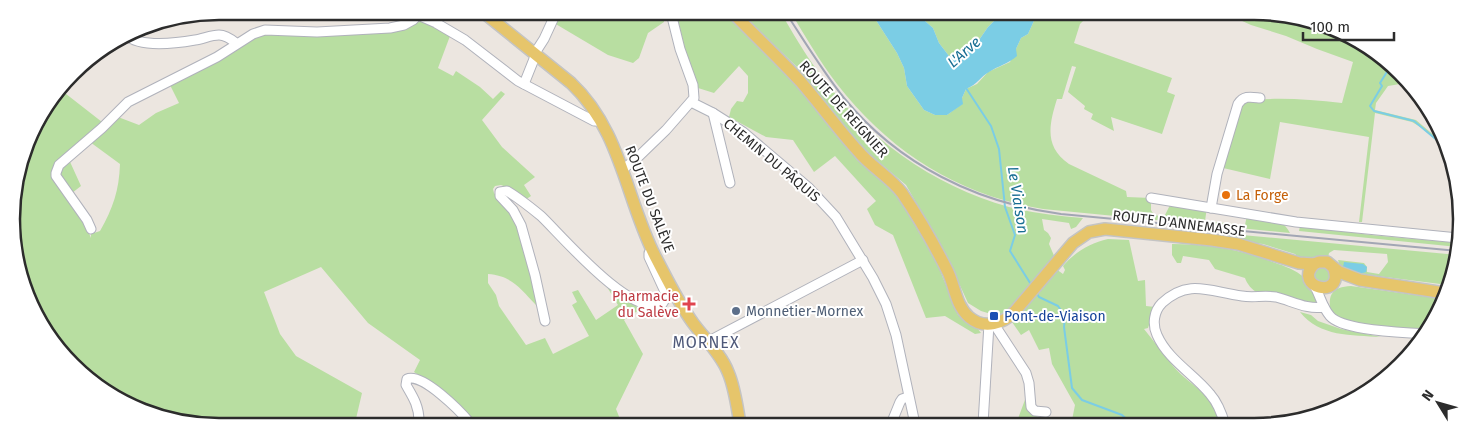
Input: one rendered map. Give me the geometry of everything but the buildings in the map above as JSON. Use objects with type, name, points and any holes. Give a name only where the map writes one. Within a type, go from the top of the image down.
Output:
[{"type":"main road","name":"ROUTE DU SALÈVE","points":[[497,20],[526,41],[536,54],[578,89],[601,121],[616,150],[653,251],[681,305],[727,370],[734,389],[739,418]]},
{"type":"main road","name":"ROUTE DE REIGNIER","points":[[740,20],[824,108],[858,151],[900,190],[946,268],[962,309],[975,321],[996,323]]},
{"type":"main road","name":"ROUTE D'ANNEMASSE","points":[[996,323],[1016,310],[1073,243],[1084,234],[1104,229],[1225,242],[1251,248],[1283,259],[1314,264],[1327,262],[1334,269],[1360,280],[1439,292]]},
{"type":"main road","name":"ROUTE D'ANNEMASSE","points":[[1283,259],[1301,270],[1322,288],[1332,284],[1360,280]]},
{"type":"main road","points":[[1312,281],[1310,270],[1314,264]]},
{"type":"main road","points":[[1332,284],[1336,276],[1334,269]]},
{"type":"street","points":[[91,229],[87,220],[56,176],[56,173],[59,165],[102,128],[128,102],[217,57],[236,43],[265,30],[317,32],[390,28],[411,22],[412,20]]},
{"type":"street","points":[[428,20],[469,43],[524,84],[594,121],[601,121]]},
{"type":"street","points":[[524,84],[552,20]]},
{"type":"street","points":[[623,169],[636,159],[694,98],[693,84],[680,49],[673,20]]},
{"type":"street","points":[[133,40],[164,43],[190,41],[220,35],[236,43]]},
{"type":"street","points":[[1212,208],[1217,174],[1238,104],[1246,97],[1260,98]]},
{"type":"street","name":"CHEMIN DU PÂQUIS","points":[[691,102],[743,132],[820,198],[836,217],[880,290],[892,320],[913,418]]},
{"type":"street","points":[[713,113],[730,183]]},
{"type":"street","points":[[545,321],[523,231],[517,216],[500,196],[500,192],[507,191],[535,211],[609,283],[644,303],[656,306],[662,304],[667,296],[649,257],[649,253],[653,251]]},
{"type":"street","name":"ROUTE D'ANNEMASSE","points":[[1151,198],[1296,222],[1452,237]]},
{"type":"street","points":[[707,342],[863,260]]},
{"type":"street","points":[[1312,281],[1331,318],[1344,325],[1417,333]]},
{"type":"street","points":[[1324,307],[1332,284]]},
{"type":"street","points":[[1223,418],[1218,405],[1211,395],[1183,368],[1166,349],[1157,335],[1154,318],[1159,306],[1169,296],[1180,290],[1196,288],[1245,297],[1276,297],[1312,308],[1324,307]]},
{"type":"street","points":[[996,323],[1026,373],[1030,383],[1031,407],[1035,411],[1046,412]]},
{"type":"street","points":[[984,418],[996,323]]},
{"type":"street","points":[[419,418],[415,400],[406,385],[407,379],[412,377],[439,393],[466,418]]},
{"type":"street","points":[[893,418],[902,399],[908,397]]},
{"type":"green space","points":[[556,20],[664,20],[664,22],[648,33],[639,58],[633,63],[608,55],[554,23]]},
{"type":"green space","points":[[675,20],[733,20],[776,63],[821,113],[857,160],[886,182],[896,193],[937,263],[958,315],[981,333],[975,334],[945,316],[926,318],[893,235],[875,225],[867,209],[876,201],[835,156],[814,172],[793,140],[766,137],[729,117],[731,109],[737,101],[743,102],[748,93],[748,76],[739,66],[714,93],[698,88]]},
{"type":"green space","points":[[748,20],[785,20],[813,64],[836,95],[856,117],[902,156],[927,172],[981,198],[1009,207],[1083,218],[1076,227],[1071,229],[1069,223],[1042,219],[1044,230],[1051,238],[1049,244],[1055,258],[1012,310],[1005,314],[991,314],[981,311],[968,303],[946,255],[906,185],[860,146],[796,66]]},
{"type":"green space","points":[[795,20],[876,20],[897,53],[904,68],[907,86],[924,110],[935,115],[947,115],[962,104],[962,98],[966,89],[977,84],[988,72],[1010,62],[1021,38],[1028,34],[1034,20],[1084,20],[1080,24],[1074,43],[1172,78],[1167,92],[1175,95],[1162,134],[1111,117],[1114,131],[1091,119],[1093,114],[1084,109],[1085,106],[1068,92],[1076,67],[1072,66],[1062,99],[1057,99],[1051,126],[1052,142],[1055,150],[1061,157],[1069,164],[1126,191],[1127,197],[1151,198],[1151,210],[1157,216],[1165,215],[1170,205],[1207,207],[1205,221],[1245,225],[1247,215],[1266,217],[1282,223],[1290,233],[1043,209],[982,193],[928,167],[903,150],[858,108],[837,84]]},
{"type":"green space","points":[[924,20],[995,20],[979,40],[953,56],[949,56],[939,43],[933,28]]},
{"type":"green space","points":[[1240,20],[1267,20],[1306,27],[1330,35],[1354,47],[1375,61],[1400,84],[1388,86],[1376,103],[1375,110],[1416,120],[1434,136],[1437,141],[1412,122],[1375,113],[1362,222],[1359,222],[1369,137],[1280,122],[1270,179],[1219,167],[1240,101],[1291,99],[1342,103],[1353,62],[1286,36]]},
{"type":"green space","points":[[422,21],[450,36],[438,68],[453,76],[456,71],[480,87],[493,99],[501,91],[505,94],[482,120],[502,147],[535,177],[524,185],[531,196],[525,200],[501,185],[495,186],[493,189],[516,222],[539,303],[536,305],[520,288],[503,277],[488,274],[488,283],[496,295],[499,306],[526,345],[545,338],[553,354],[589,336],[572,305],[577,302],[572,292],[578,290],[596,320],[618,305],[607,287],[609,285],[632,301],[639,310],[624,320],[643,354],[616,409],[620,418],[470,418],[454,402],[414,372],[420,360],[368,323],[321,267],[264,292],[280,334],[296,356],[362,393],[356,418],[206,418],[180,414],[143,403],[119,391],[78,360],[54,330],[35,295],[27,271],[20,232],[20,206],[27,167],[35,143],[47,119],[65,93],[102,122],[66,153],[81,186],[72,193],[91,238],[91,234],[100,231],[112,207],[117,191],[120,164],[90,142],[118,117],[139,125],[156,113],[179,103],[170,85],[253,38],[266,34],[393,31]]},
{"type":"green space","points":[[1300,226],[1451,242],[1451,246],[1299,231]]},
{"type":"green space","points":[[1220,233],[1450,254],[1442,284],[1354,273],[1340,266],[1338,260],[1364,263],[1367,267],[1367,272],[1379,274],[1388,262],[1387,254],[1334,250],[1329,253],[1328,258],[1312,260],[1301,259],[1295,254],[1263,244],[1247,242]]},
{"type":"green space","points":[[1108,239],[1129,240],[1138,281],[1145,280],[1146,306],[1155,307],[1148,328],[1144,329],[1173,366],[1207,397],[1219,418],[1072,418],[1075,405],[1052,364],[1049,348],[1039,350],[1029,330],[1021,335],[1012,322],[1056,269],[1063,274],[1065,270],[1063,266],[1068,261],[1078,252]]},
{"type":"green space","points":[[1172,244],[1210,246],[1234,250],[1286,267],[1298,273],[1308,283],[1317,301],[1316,304],[1258,293],[1250,287],[1245,278],[1215,269],[1209,260],[1183,256],[1181,263],[1177,263],[1172,255]]},
{"type":"green space","points":[[1326,266],[1332,275],[1327,283],[1315,281],[1315,269]]},
{"type":"green space","points":[[1351,286],[1436,298],[1418,331],[1344,323],[1331,313],[1330,301],[1335,290]]},
{"type":"green space","points":[[1300,312],[1341,329],[1381,337],[1347,335],[1327,330],[1308,320]]},
{"type":"green space","points":[[1027,397],[1026,408],[1038,418],[1018,418]]},
{"type":"water","name":"L'Arve","points":[[876,20],[924,20],[933,28],[939,43],[949,56],[953,56],[979,40],[995,20],[1034,20],[1028,34],[1021,38],[1016,49],[1017,56],[992,70],[966,89],[962,98],[963,104],[947,115],[935,115],[924,110],[907,86],[904,68],[897,53]]},
{"type":"water","points":[[1344,262],[1363,264],[1367,267],[1366,272],[1357,273],[1343,267]]},
{"type":"waterway","points":[[1387,71],[1380,83],[1382,86],[1370,106],[1374,111],[1414,121],[1436,140]]},
{"type":"waterway","name":"Le Viaison","points":[[966,88],[991,126],[999,149],[1005,207],[1015,235],[1010,251],[1032,286]]},
{"type":"waterway","name":"Le Viaison","points":[[1036,292],[1039,297],[1058,306],[1065,316],[1064,327],[1072,388],[1082,400],[1122,415],[1125,418]]},
{"type":"railway","points":[[791,20],[844,98],[889,143],[942,177],[999,201],[1061,214],[1450,250]]},
{"type":"place","name":"La Forge","points":[[1226,195]]},
{"type":"place","name":"Pharmacie du Salève","points":[[689,304]]},
{"type":"place","name":"Monnetier-Mornex","points":[[736,311]]},
{"type":"place","name":"Pont-de-Viaison","points":[[994,316]]},
{"type":"district","name":"MORNEX","points":[[706,342]]}]
